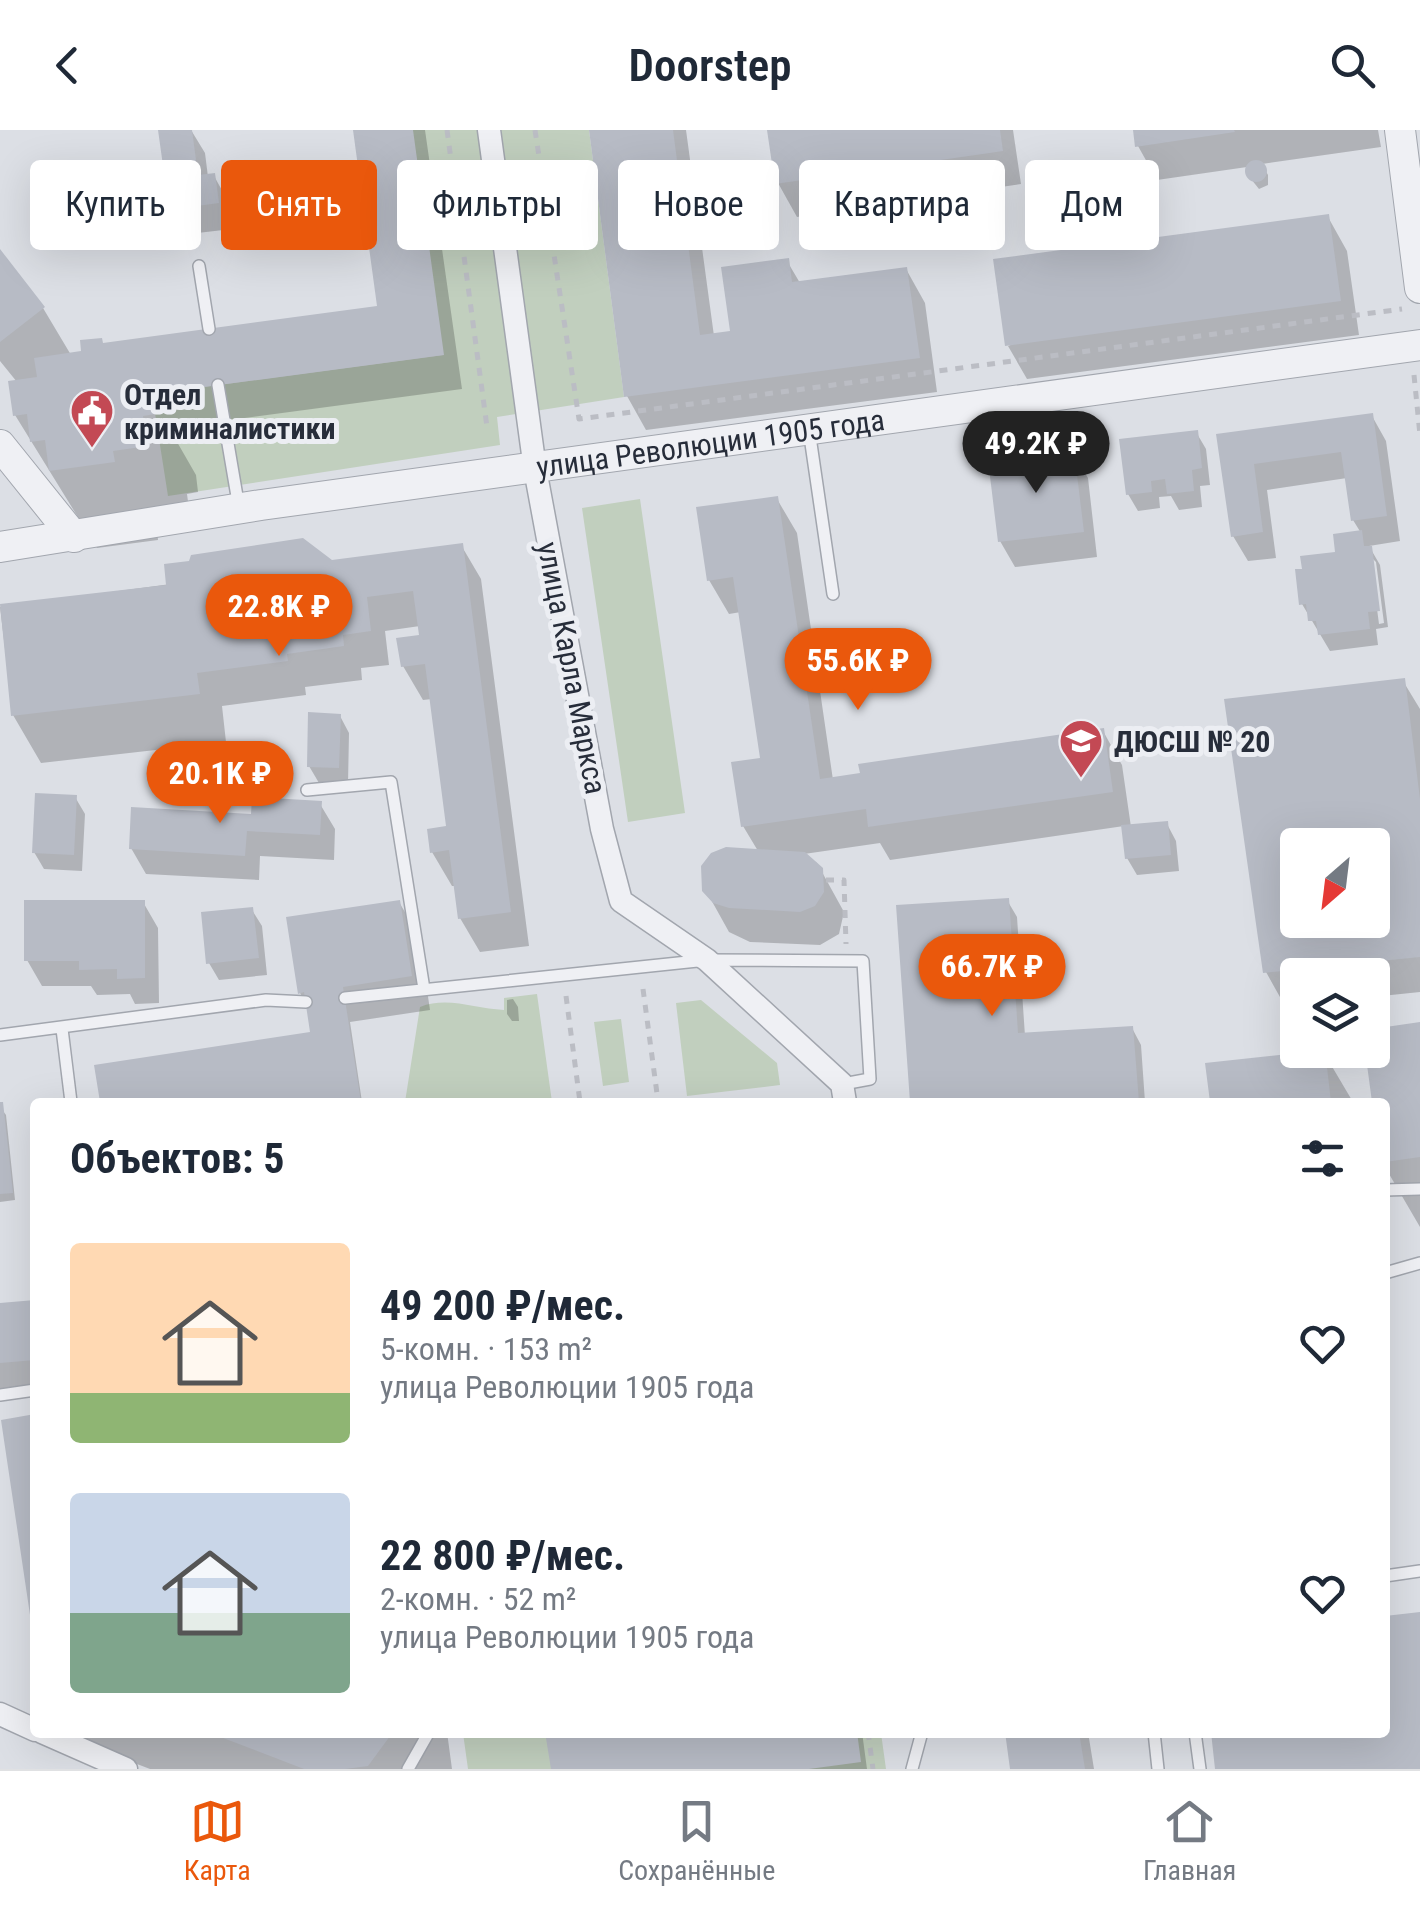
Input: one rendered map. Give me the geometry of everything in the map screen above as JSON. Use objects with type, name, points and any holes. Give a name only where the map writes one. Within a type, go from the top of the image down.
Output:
[{"type":"street","name":"улица Карла Маркса","points":[[489,130],[535,469],[602,829],[621,901],[707,960],[844,1093]]},
{"type":"street","points":[[1400,130],[1420,288]]},
{"type":"street","name":"улица Революции 1905 года","points":[[0,547],[238,508],[1420,345]]},
{"type":"street","points":[[0,445],[74,537]]},
{"type":"street","points":[[0,1714],[30,1727]]},
{"type":"street","points":[[54,1738],[126,1769]]},
{"type":"lane","points":[[198,266],[209,329]]},
{"type":"lane","points":[[218,385],[238,508]]},
{"type":"lane","points":[[809,430],[833,594]]},
{"type":"lane","points":[[306,790],[392,782],[424,989]]},
{"type":"lane","points":[[345,998],[707,960],[863,961],[870,1079],[844,1093]]},
{"type":"lane","points":[[0,1035],[62,1030],[266,1000],[306,1002]]},
{"type":"lane","points":[[62,1030],[70,1098]]},
{"type":"lane","points":[[1390,1190],[1420,1190]]},
{"type":"lane","points":[[1390,1272],[1420,1263]]},
{"type":"lane","points":[[0,1395],[30,1391]]},
{"type":"lane","points":[[1390,1575],[1420,1571]]},
{"type":"lane","points":[[408,1769],[426,1738]]},
{"type":"lane","points":[[912,1769],[920,1738]]},
{"type":"lane","points":[[1155,1738],[1158,1769]]},
{"type":"lane","points":[[1196,1738],[1200,1769]]},
{"type":"path","points":[[447,130],[487,426]]},
{"type":"path","points":[[536,130],[579,419],[1420,309]]},
{"type":"path","points":[[826,880],[844,880],[846,962]]},
{"type":"path","points":[[640,966],[658,1098]]},
{"type":"path","points":[[563,973],[579,1098]]},
{"type":"path","points":[[869,1738],[873,1769]]},
{"type":"green space","points":[[412,130],[589,130],[593,160],[416,160]]},
{"type":"green space","points":[[598,199],[624,397],[497,417],[500,445],[168,496],[152,394],[443,355],[429,250],[598,250]]},
{"type":"green space","points":[[640,499],[685,813],[628,822],[582,508]]},
{"type":"green space","points":[[537,994],[551,1098],[406,1098],[420,1007],[451,1003],[504,1010],[504,998]]},
{"type":"green space","points":[[701,1000],[777,1063],[780,1085],[687,1096],[676,1003]]},
{"type":"green space","points":[[621,1019],[629,1082],[603,1086],[594,1022]]},
{"type":"green space","points":[[464,1738],[882,1738],[886,1769],[468,1769]]},
{"type":"building","points":[[158,130],[192,130],[196,160],[162,160]]},
{"type":"building","points":[[353,130],[413,130],[417,160],[397,160],[397,250],[430,250],[444,355],[152,394],[155,414],[143,416],[148,446],[113,451],[115,462],[49,471],[45,440],[30,442],[27,414],[13,416],[8,381],[37,377],[34,358],[81,351],[80,340],[102,338],[103,343],[377,306],[369,250],[377,250],[377,160],[357,160]]},
{"type":"building","points":[[589,130],[673,130],[677,160],[618,160],[618,250],[689,250],[700,335],[730,331],[721,267],[789,258],[792,282],[907,267],[920,358],[624,397],[598,199],[598,160],[593,160]]},
{"type":"building","points":[[767,130],[1000,130],[1003,151],[941,160],[799,160],[799,181],[779,183],[779,160],[771,160]]},
{"type":"building","points":[[1133,130],[1234,130],[1235,132],[1135,147]]},
{"type":"building","points":[[1256,160],[1264,163],[1264,179],[1256,182],[1248,179],[1245,171],[1248,163]]},
{"type":"building","points":[[215,173],[219,203],[201,205],[201,175]]},
{"type":"building","points":[[1329,214],[1341,301],[1005,346],[993,259],[1060,250],[1159,250],[1159,237]]},
{"type":"building","points":[[0,249],[45,307],[0,342]]},
{"type":"building","points":[[1373,413],[1387,516],[1351,521],[1341,452],[1254,464],[1263,532],[1231,537],[1216,434]]},
{"type":"building","points":[[1198,430],[1202,468],[1192,470],[1194,491],[1167,494],[1165,479],[1151,481],[1152,492],[1126,495],[1119,439]]},
{"type":"building","points":[[1074,450],[1084,532],[998,542],[988,460]]},
{"type":"building","points":[[778,496],[820,779],[860,773],[858,764],[1104,728],[1113,792],[868,827],[866,809],[741,827],[731,762],[760,758],[733,577],[707,581],[696,507]]},
{"type":"building","points":[[1362,530],[1364,546],[1372,546],[1380,611],[1368,612],[1370,629],[1318,635],[1316,621],[1308,621],[1306,604],[1299,605],[1295,569],[1302,569],[1300,556],[1335,552],[1333,534]]},
{"type":"building","points":[[303,538],[332,560],[463,543],[511,912],[458,919],[449,850],[430,853],[427,829],[446,826],[425,664],[401,667],[396,638],[419,635],[413,591],[367,597],[371,631],[343,635],[344,646],[287,654],[288,661],[197,673],[200,694],[11,716],[0,604],[166,585],[164,564],[189,561],[191,555]]},
{"type":"building","points":[[1405,678],[1420,799],[1420,957],[1280,958],[1280,971],[1263,973],[1224,699]]},
{"type":"building","points":[[308,712],[341,714],[339,768],[307,767]]},
{"type":"building","points":[[35,793],[77,795],[74,855],[32,853]]},
{"type":"building","points":[[252,797],[322,801],[320,835],[247,831],[245,856],[129,849],[131,807],[251,814]]},
{"type":"building","points":[[1168,821],[1171,855],[1125,859],[1121,825]]},
{"type":"building","points":[[726,847],[805,852],[823,868],[824,892],[815,906],[800,912],[729,908],[713,903],[702,891],[701,866],[711,853]]},
{"type":"building","points":[[1009,898],[1018,1033],[1133,1026],[1139,1098],[910,1098],[896,905]]},
{"type":"building","points":[[24,900],[145,900],[145,978],[117,979],[117,969],[79,970],[79,961],[24,961]]},
{"type":"building","points":[[400,900],[412,976],[343,987],[360,1098],[99,1098],[94,1065],[310,1032],[304,992],[298,994],[286,917]]},
{"type":"building","points":[[253,907],[259,958],[206,964],[201,912]]},
{"type":"building","points":[[1420,1022],[1420,1157],[1390,1161],[1390,1098],[1371,1098],[1367,1068],[1390,1068],[1390,1026]]},
{"type":"building","points":[[1280,1055],[1280,1068],[1327,1068],[1331,1098],[1209,1098],[1205,1063]]},
{"type":"building","points":[[0,1102],[13,1193],[0,1194]]},
{"type":"building","points":[[30,1300],[30,1360],[0,1363],[0,1303]]},
{"type":"building","points":[[30,1415],[30,1615],[1,1420]]},
{"type":"building","points":[[1420,1612],[1420,1769],[1215,1769],[1212,1738],[1390,1738],[1390,1615]]},
{"type":"building","points":[[223,1738],[389,1738],[368,1766],[304,1769]]},
{"type":"building","points":[[546,1738],[858,1738],[861,1762],[809,1769],[551,1769]]},
{"type":"building","points":[[1006,1738],[1080,1738],[1085,1769],[1010,1769]]},
{"type":"place","name":"Отдел криминалистики","points":[[92,449]]},
{"type":"place","name":"ДЮСШ № 20","points":[[1081,779]]}]
